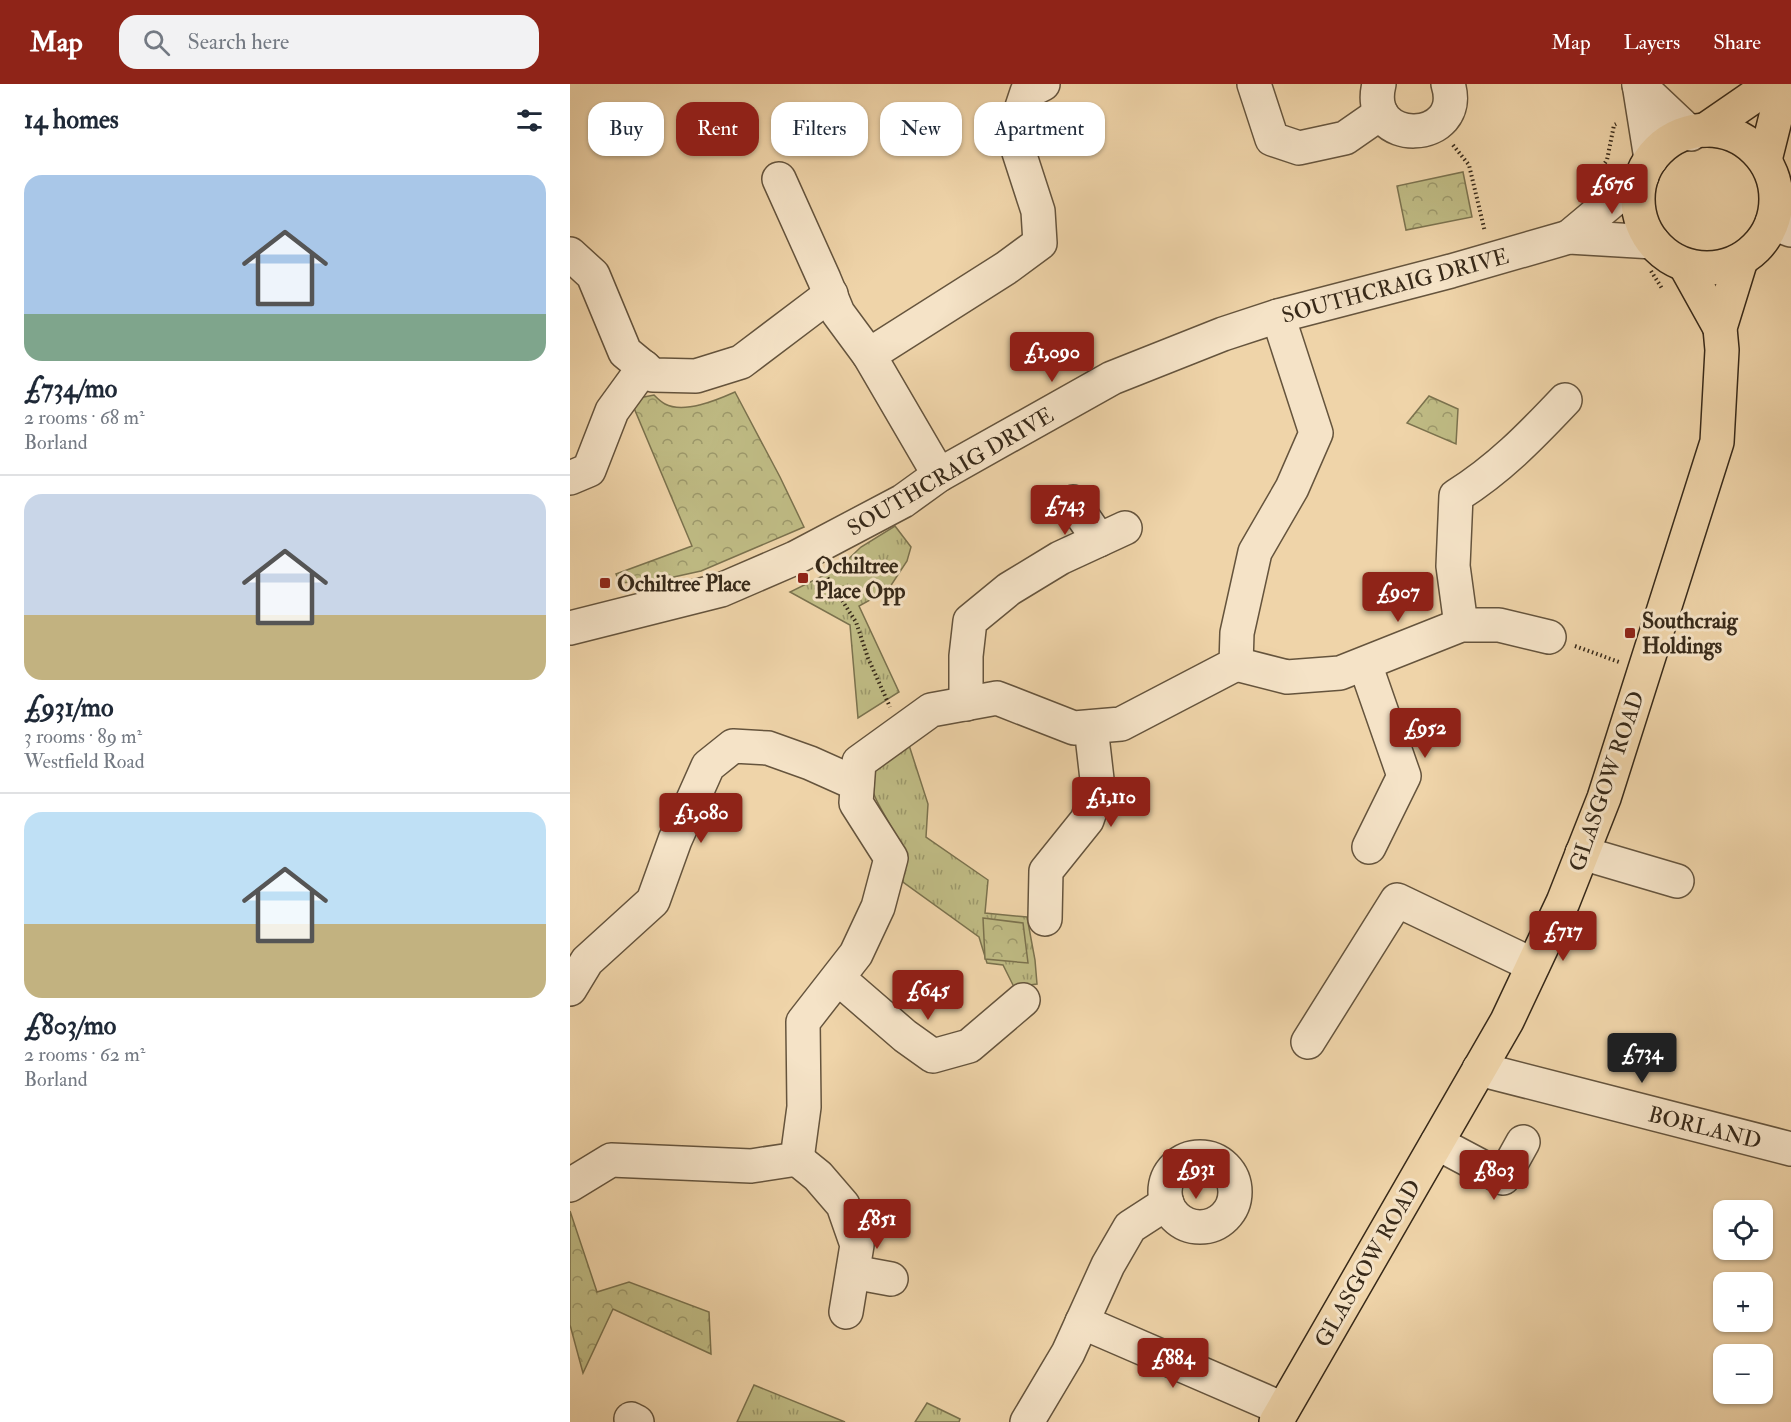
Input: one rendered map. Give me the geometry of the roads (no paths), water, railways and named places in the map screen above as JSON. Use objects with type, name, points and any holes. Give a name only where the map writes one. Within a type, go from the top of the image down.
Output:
[{"type":"main road","points":[[1698,132],[1772,84]]},
{"type":"main road","points":[[1765,160],[1784,84]]},
{"type":"main road","points":[[1698,132],[1726,132],[1749,143],[1765,160],[1776,189],[1775,217],[1781,227],[1741,261],[1715,268],[1685,265],[1667,256],[1653,242],[1644,227],[1638,203],[1646,167],[1661,147],[1674,138],[1698,132]]},
{"type":"main road","name":"GLASGOW ROAD","points":[[1280,1415],[1507,1022],[1563,902],[1604,798],[1717,442],[1722,350],[1720,328],[1741,261]]},
{"type":"main road","name":"GLASGOW ROAD","points":[[1685,265],[1720,328]]},
{"type":"street","points":[[869,355],[1006,268],[1040,243],[1038,211],[1013,134],[1027,92],[1043,84]]},
{"type":"street","points":[[1254,84],[1272,139],[1299,148],[1345,138],[1380,98],[1389,123],[1406,131],[1425,130],[1437,124],[1445,115],[1450,103],[1448,84]]},
{"type":"street","points":[[1639,84],[1698,132]]},
{"type":"street","points":[[1639,84],[1646,167]]},
{"type":"street","name":"SOUTHCRAIG DRIVE","points":[[1569,237],[1646,167]]},
{"type":"street","points":[[779,179],[838,313],[869,355],[939,475]]},
{"type":"street","name":"SOUTHCRAIG DRIVE","points":[[570,628],[721,590],[811,550],[903,501],[939,475],[1112,378],[1222,334],[1278,316],[1569,237],[1653,242]]},
{"type":"street","points":[[570,254],[593,275],[625,352],[653,375],[696,376],[741,362],[831,294]]},
{"type":"street","points":[[1236,664],[1237,633],[1255,552],[1292,488],[1316,433],[1278,316]]},
{"type":"street","points":[[570,478],[589,470],[612,411],[644,367]]},
{"type":"street","points":[[1461,625],[1454,566],[1456,496],[1484,478],[1520,447],[1565,400]]},
{"type":"street","points":[[966,704],[966,656],[970,621],[1009,589],[1060,558],[1112,534],[1073,502]]},
{"type":"street","points":[[797,1159],[804,1107],[803,1022],[856,954],[878,907],[891,858],[856,803],[859,762],[931,710],[996,698],[1074,728],[1121,724],[1236,664],[1287,677],[1340,673],[1461,625],[1499,625],[1549,637]]},
{"type":"street","points":[[1365,664],[1404,777],[1369,847]]},
{"type":"street","points":[[1045,920],[1046,871],[1087,820],[1098,788],[1091,727]]},
{"type":"street","points":[[570,989],[587,960],[653,901],[675,840],[708,766],[734,746],[768,748],[810,763],[857,784]]},
{"type":"street","points":[[1582,853],[1677,881]]},
{"type":"street","points":[[1308,1042],[1397,900],[1533,965]]},
{"type":"street","points":[[838,978],[905,1036],[933,1056],[969,1046],[1023,1000]]},
{"type":"street","name":"BORLAND","points":[[1479,1069],[1791,1149]]},
{"type":"street","points":[[1437,1143],[1503,1178],[1523,1142]]},
{"type":"street","points":[[570,1185],[611,1160],[751,1166],[797,1159],[818,1176],[843,1205],[857,1245],[846,1312]]},
{"type":"street","points":[[1027,1422],[1068,1353],[1108,1265],[1130,1227],[1167,1203]]},
{"type":"street","points":[[853,1272],[891,1279]]},
{"type":"street","points":[[1082,1322],[1280,1415]]},
{"type":"place","name":"Ochiltree Place Opp","points":[[803,578]]},
{"type":"place","name":"Ochiltree Place","points":[[605,583]]},
{"type":"place","name":"Southcraig Holdings","points":[[1630,633]]}]
